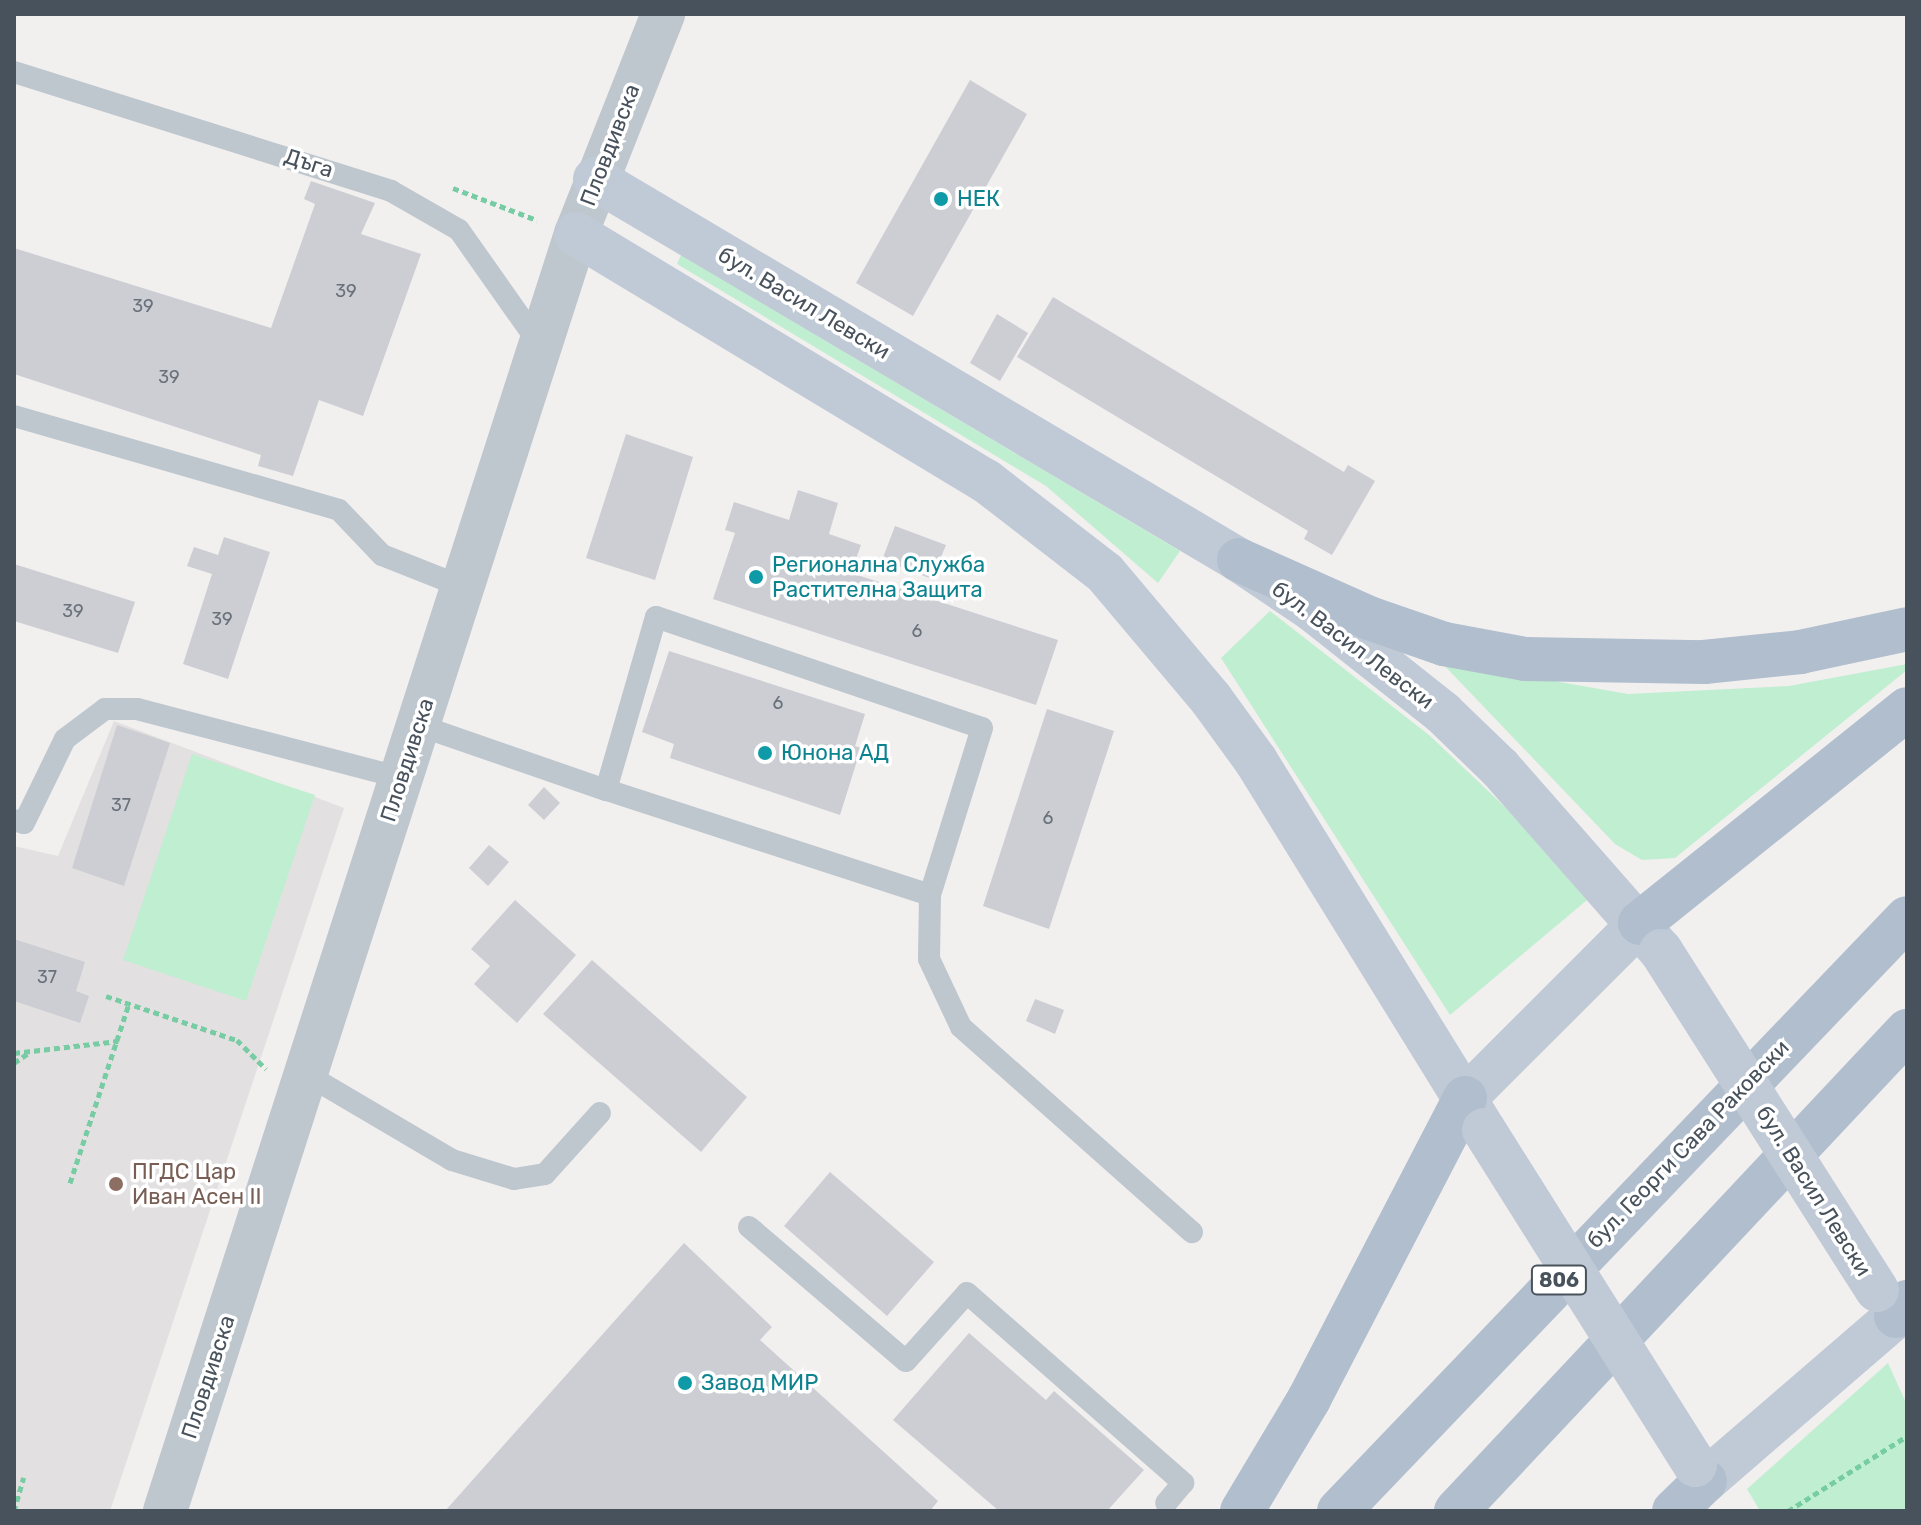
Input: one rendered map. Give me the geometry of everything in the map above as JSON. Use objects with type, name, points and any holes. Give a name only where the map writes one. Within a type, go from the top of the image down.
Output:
[{"type":"main road","name":"бул. Васил Левски","points":[[595,179],[1239,560],[1313,610],[1443,713],[1650,937],[1897,1310]]},
{"type":"main road","points":[[576,234],[986,481],[1105,573],[1202,687],[1256,761],[1708,1486]]},
{"type":"main road","points":[[1239,560],[1382,622],[1444,644],[1525,659],[1704,662],[1800,652],[1907,629]]},
{"type":"main road","points":[[1242,1511],[1309,1399],[1344,1329],[1475,1114],[1650,937],[1907,709]]},
{"type":"main road","name":"бул. Георги Сава Раковски","points":[[1339,1511],[1907,918]]},
{"type":"main road","points":[[1456,1511],[1907,1031]]},
{"type":"main road","points":[[1674,1511],[1708,1486],[1897,1310]]},
{"type":"street","name":"Пловдивска","points":[[165,1511],[576,234],[595,179],[663,14]]},
{"type":"lane","name":"Дъга","points":[[14,72],[391,191],[459,230],[541,347]]},
{"type":"lane","points":[[14,416],[339,510],[382,555],[463,587]]},
{"type":"lane","points":[[606,790],[656,617],[982,728],[930,895],[929,959],[961,1027],[1192,1232]]},
{"type":"lane","points":[[14,820],[24,823],[65,739],[105,709],[137,709],[401,778]]},
{"type":"lane","points":[[418,725],[606,790],[930,895]]},
{"type":"lane","points":[[302,1088],[452,1160],[514,1179],[545,1174],[600,1113]]},
{"type":"lane","points":[[749,1227],[906,1361],[967,1293],[1183,1483],[1166,1503]]},
{"type":"path","points":[[106,996],[237,1040],[302,1088]]},
{"type":"path","points":[[70,1183],[129,1004]]},
{"type":"path","points":[[14,1053],[118,1041]]},
{"type":"path","points":[[14,1063],[31,1051]]},
{"type":"path","points":[[1788,1511],[1907,1436]]},
{"type":"path","points":[[14,1511],[24,1477]]},
{"type":"shaded area","name":"ПГДС Цар Иван Асен II","points":[[114,721],[344,808],[110,1511],[14,1511],[14,846],[58,856]]},
{"type":"green space","points":[[681,255],[1180,551],[1158,583],[1046,486],[677,264]]},
{"type":"green space","points":[[1270,611],[1429,735],[1505,807],[1587,900],[1450,1015],[1221,658]]},
{"type":"green space","points":[[1440,661],[1628,694],[1789,686],[1907,664],[1907,670],[1675,858],[1642,860],[1615,844]]},
{"type":"green space","points":[[192,754],[315,795],[246,1001],[123,960]]},
{"type":"green space","points":[[1888,1363],[1907,1405],[1907,1511],[1760,1511],[1747,1489]]},
{"type":"building","name":"НЕК","points":[[970,80],[1027,114],[913,316],[856,283]]},
{"type":"building","points":[[311,181],[375,203],[361,234],[421,254],[363,416],[319,400],[293,476],[258,466],[261,455],[14,374],[14,248],[271,328],[315,204],[304,199]]},
{"type":"building","points":[[1053,297],[1344,472],[1348,465],[1375,481],[1332,555],[1304,539],[1308,531],[1017,357]]},
{"type":"building","points":[[997,314],[1028,333],[1000,381],[970,363]]},
{"type":"building","points":[[626,434],[693,457],[655,580],[586,558]]},
{"type":"building","points":[[798,490],[838,503],[829,534],[861,545],[851,573],[1058,640],[1036,705],[713,599],[735,533],[725,530],[734,502],[789,520]]},
{"type":"building","points":[[895,526],[946,545],[932,579],[882,560]]},
{"type":"building","points":[[224,537],[270,552],[228,679],[183,664],[212,574],[187,566],[194,547],[218,555]]},
{"type":"building","points":[[14,564],[135,602],[118,653],[14,621]]},
{"type":"building","points":[[669,651],[865,714],[855,746],[861,748],[840,815],[670,758],[674,744],[642,732]]},
{"type":"building","points":[[1047,709],[1114,731],[1049,929],[983,906]]},
{"type":"building","points":[[117,725],[170,743],[124,886],[72,868]]},
{"type":"building","points":[[544,787],[560,803],[544,820],[528,805]]},
{"type":"building","points":[[489,845],[509,862],[488,886],[469,868]]},
{"type":"building","points":[[515,900],[576,955],[517,1023],[474,984],[490,966],[471,949]]},
{"type":"building","points":[[14,939],[85,962],[76,991],[89,996],[80,1023],[14,1001]]},
{"type":"building","points":[[592,960],[747,1097],[701,1152],[543,1014]]},
{"type":"building","points":[[1035,999],[1064,1010],[1055,1034],[1026,1021]]},
{"type":"building","points":[[830,1172],[934,1262],[887,1316],[784,1226]]},
{"type":"building","name":"Завод МИР","points":[[684,1243],[772,1327],[760,1340],[938,1501],[930,1511],[445,1511]]},
{"type":"building","points":[[969,1333],[1046,1400],[1054,1391],[1144,1470],[1107,1511],[999,1511],[893,1420]]},
{"type":"place","name":"НЕК","points":[[941,199]]},
{"type":"place","name":"Регионална Служба Растителна Защита","points":[[756,577]]},
{"type":"place","name":"Юнона АД","points":[[765,753]]},
{"type":"place","name":"ПГДС Цар Иван Асен II","points":[[116,1184]]},
{"type":"place","name":"Завод МИР","points":[[685,1383]]}]
